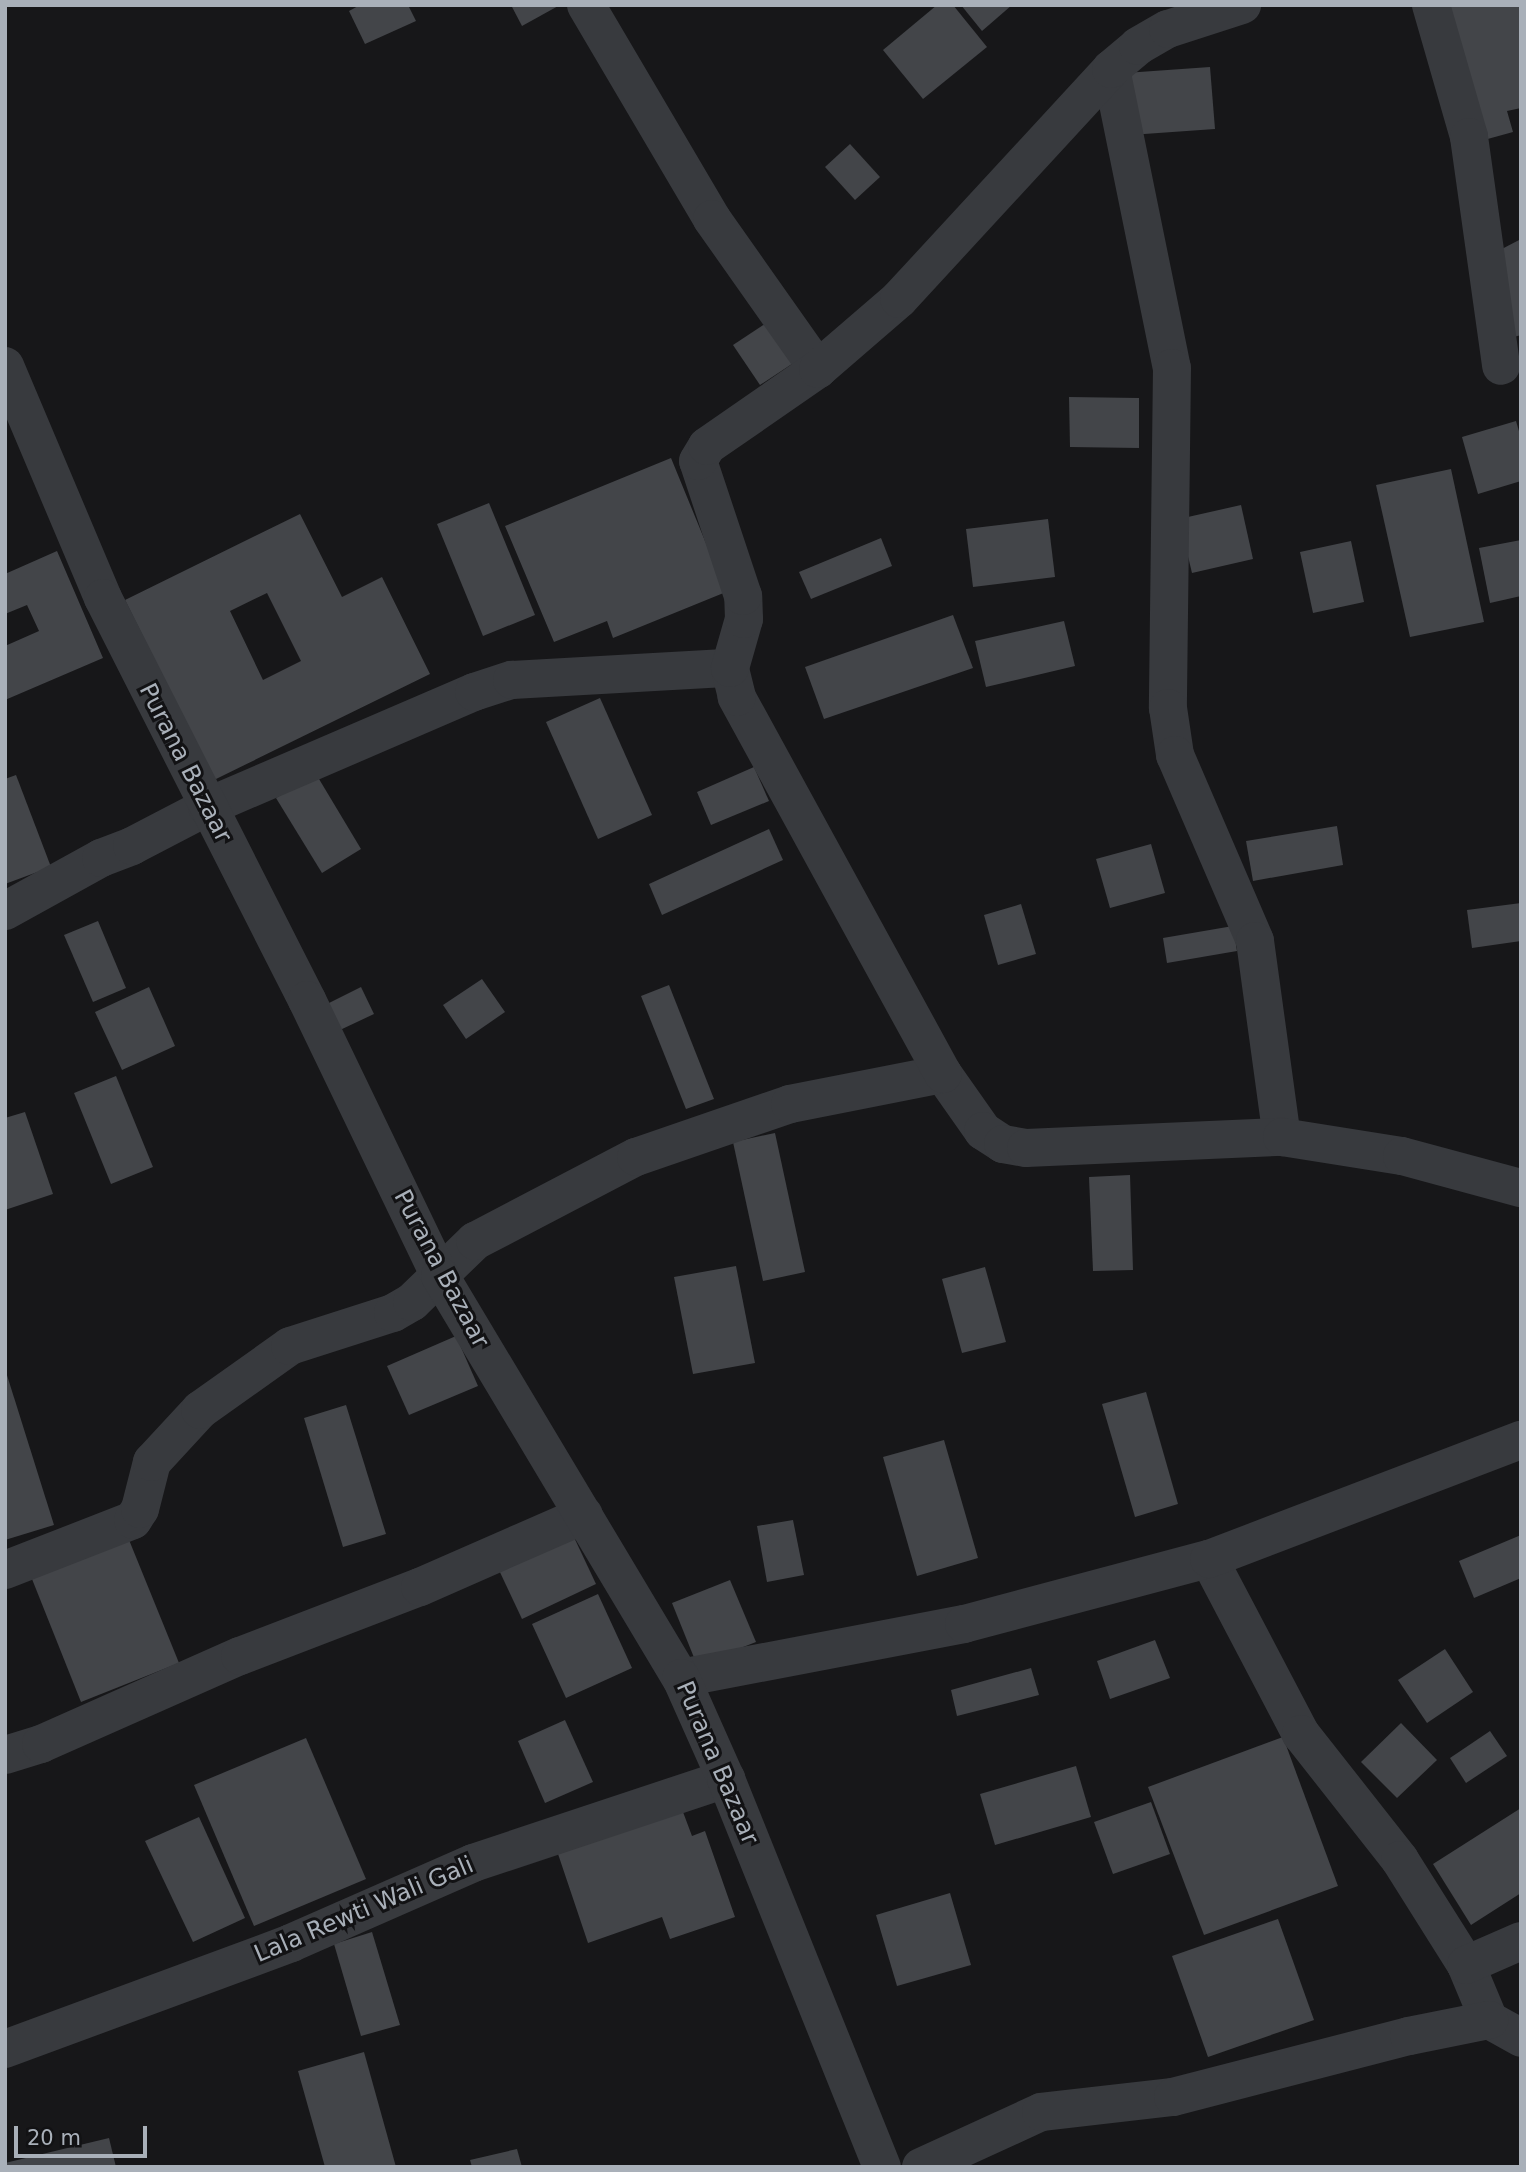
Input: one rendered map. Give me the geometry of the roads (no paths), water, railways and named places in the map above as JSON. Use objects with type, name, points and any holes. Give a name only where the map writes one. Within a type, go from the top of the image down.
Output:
[{"type":"street","points":[[586,5],[712,219],[818,369]]},
{"type":"street","points":[[1242,5],[1168,29],[1138,46],[1111,69],[908,289],[818,369],[707,446],[698,461],[702,481],[743,596],[744,620],[730,668],[737,697],[943,1074],[983,1131],[1003,1144],[1026,1148],[1282,1138],[1402,1156],[1521,1188]]},
{"type":"street","points":[[1432,5],[1469,137],[1501,366]]},
{"type":"street","points":[[1111,69],[1172,368],[1168,708],[1175,755],[1255,941],[1282,1138]]},
{"type":"street","name":"Purana Bazaar","points":[[5,366],[103,598],[307,1000],[440,1276],[681,1678],[726,1779],[881,2167]]},
{"type":"street","points":[[5,911],[101,858],[132,846],[207,807],[474,692],[512,680],[730,668]]},
{"type":"street","points":[[5,1570],[133,1521],[140,1509],[152,1462],[200,1410],[290,1346],[393,1313],[412,1302],[475,1241],[636,1157],[790,1104],[943,1074]]},
{"type":"street","points":[[681,1678],[964,1624],[1209,1559],[1521,1440]]},
{"type":"street","points":[[5,1755],[41,1744],[240,1656],[420,1587],[584,1515]]},
{"type":"street","points":[[921,2167],[1041,2112],[1173,2096],[1409,2036],[1505,2029],[1400,1860],[1301,1734],[1209,1559]]},
{"type":"street","name":"Lala Rewti Wali Gali","points":[[5,2049],[290,1943],[473,1863],[726,1779]]},
{"type":"street","points":[[1466,1965],[1521,1941]]}]
